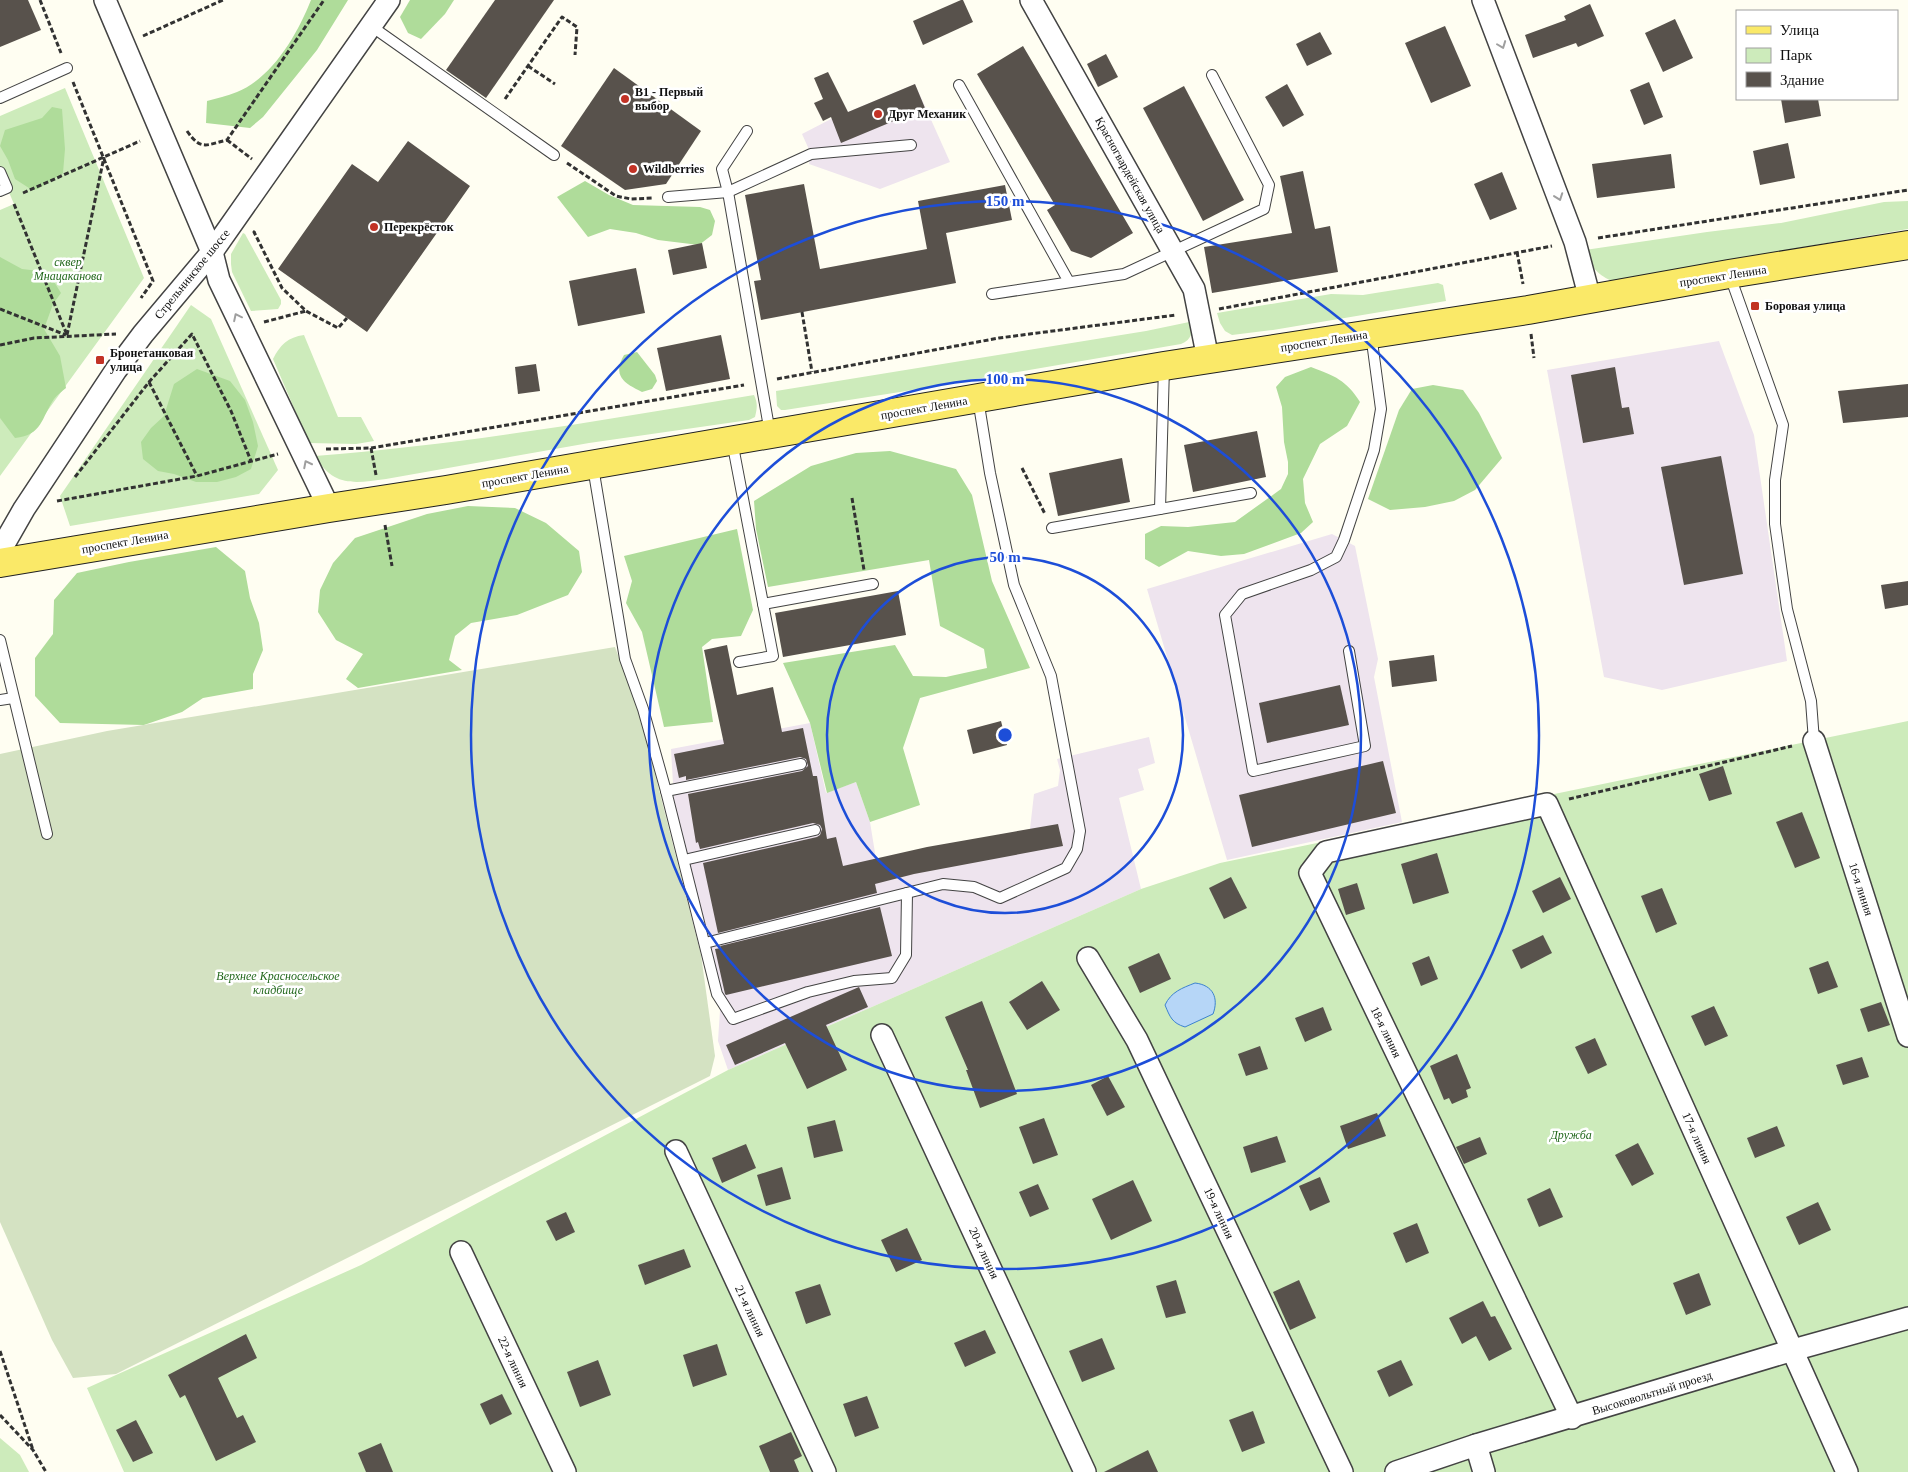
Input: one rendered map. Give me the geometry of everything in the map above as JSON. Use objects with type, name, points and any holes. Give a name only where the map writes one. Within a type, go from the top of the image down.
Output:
[{"type":"main road","name":"проспект Ленина","points":[[0,564],[446,490],[592,463],[1164,366],[1528,310],[1729,274],[1908,245]]},
{"type":"street","points":[[104,0],[212,252],[219,280],[329,508]]},
{"type":"street","name":"Стрельнинское шоссе","points":[[0,551],[24,509],[116,370],[143,334],[212,252],[389,0]]},
{"type":"street","name":"Красногвардейская улица","points":[[1031,0],[1194,288],[1208,359]]},
{"type":"street","points":[[1491,3],[1575,242],[1590,299]]},
{"type":"street","name":"16-я линия","points":[[1814,741],[1908,1036]]},
{"type":"street","name":"17-я линия","points":[[1547,804],[1847,1472]]},
{"type":"street","name":"18-я линия","points":[[1547,804],[1326,852],[1310,873],[1572,1418]]},
{"type":"street","name":"19-я линия","points":[[1088,958],[1137,1040],[1342,1472]]},
{"type":"street","name":"20-я линия","points":[[882,1035],[1085,1472]]},
{"type":"street","name":"21-я линия","points":[[676,1151],[825,1472]]},
{"type":"street","name":"22-я линия","points":[[461,1252],[564,1472]]},
{"type":"street","name":"Высоковольтный проезд","points":[[1396,1472],[1476,1445],[1572,1418],[1793,1350],[1908,1318]]},
{"type":"street","points":[[1476,1445],[1484,1472]]},
{"type":"lane","points":[[371,26],[554,155]]},
{"type":"lane","points":[[0,98],[67,68]]},
{"type":"lane","points":[[992,294],[1124,274],[1264,209],[1269,184],[1212,75]]},
{"type":"lane","points":[[959,85],[1069,282]]},
{"type":"lane","points":[[747,131],[722,169],[728,192],[770,434]]},
{"type":"lane","points":[[668,197],[728,192],[811,154],[911,145]]},
{"type":"lane","points":[[0,172],[6,192]]},
{"type":"lane","points":[[1729,274],[1783,425],[1775,480],[1775,524],[1787,609],[1811,701],[1814,741]]},
{"type":"lane","points":[[1349,651],[1365,746],[1253,771],[1225,615],[1242,594],[1311,570],[1336,557],[1344,540],[1374,450],[1382,409],[1370,333]]},
{"type":"lane","points":[[1160,510],[1164,366]]},
{"type":"lane","points":[[705,943],[943,884],[974,887],[1000,898],[1066,868],[1077,849],[1080,831],[1051,676],[1014,585],[990,473],[978,398]]},
{"type":"lane","points":[[732,440],[773,656],[739,662]]},
{"type":"lane","points":[[592,463],[625,659],[643,709],[666,791],[717,994],[733,1019],[808,992],[854,981],[892,978],[906,955],[907,893]]},
{"type":"lane","points":[[1052,528],[1251,494]]},
{"type":"lane","points":[[763,604],[870,584]]},
{"type":"lane","points":[[0,640],[47,834]]},
{"type":"lane","points":[[0,700],[13,698]]},
{"type":"lane","points":[[666,791],[801,764]]},
{"type":"lane","points":[[684,860],[815,830]]},
{"type":"path","points":[[40,0],[153,281],[137,304]]},
{"type":"path","points":[[143,36],[223,0]]},
{"type":"path","points":[[185,129],[195,142],[204,146],[227,140],[324,0]]},
{"type":"path","points":[[495,114],[562,17],[578,27],[575,55]]},
{"type":"path","points":[[528,66],[555,84]]},
{"type":"path","points":[[67,335],[6,192],[146,139]]},
{"type":"path","points":[[227,140],[268,172]]},
{"type":"path","points":[[554,155],[616,196],[631,199],[668,197]]},
{"type":"path","points":[[67,335],[104,156]]},
{"type":"path","points":[[62,493],[56,501],[197,476],[299,449],[371,448],[762,382],[999,338],[1199,312],[1575,242],[1908,190]]},
{"type":"path","points":[[260,225],[254,232],[282,288],[306,311],[338,328],[347,318]]},
{"type":"path","points":[[1517,252],[1523,285]]},
{"type":"path","points":[[0,308],[67,335]]},
{"type":"path","points":[[242,327],[306,311]]},
{"type":"path","points":[[802,312],[812,372]]},
{"type":"path","points":[[111,342],[122,326]]},
{"type":"path","points":[[1530,330],[1534,358]]},
{"type":"path","points":[[0,345],[34,338],[116,334]]},
{"type":"path","points":[[74,478],[150,382],[192,334],[231,411],[252,461]]},
{"type":"path","points":[[150,382],[197,476]]},
{"type":"path","points":[[1022,468],[1052,528]]},
{"type":"path","points":[[852,498],[870,584]]},
{"type":"path","points":[[1547,804],[1814,741]]},
{"type":"path","points":[[0,1351],[33,1450],[46,1472]]},
{"type":"path","points":[[0,1415],[33,1450]]},
{"type":"shaded area","points":[[915,84],[950,162],[880,189],[809,164],[811,154],[802,134],[831,119]]},
{"type":"shaded area","points":[[1719,341],[1754,435],[1787,661],[1662,690],[1604,677],[1547,370]]},
{"type":"shaded area","points":[[1332,534],[1355,546],[1378,659],[1374,677],[1402,822],[1227,860],[1147,589]]},
{"type":"shaded area","points":[[810,723],[826,793],[856,782],[870,822],[876,859],[1030,829],[1034,794],[1058,786],[1060,770],[1057,759],[1149,737],[1155,763],[1138,769],[1144,790],[1119,798],[1141,889],[728,1070],[718,1041],[721,995],[674,801],[671,749]]},
{"type":"green space","points":[[311,0],[348,0],[317,50],[263,117],[250,128],[206,123],[207,101],[237,92],[250,85],[273,66],[291,41]]},
{"type":"green space","points":[[410,0],[454,0],[445,14],[421,39],[408,33],[400,17]]},
{"type":"green space","name":"сквер Мнацаканова","points":[[65,88],[144,278],[0,476],[0,210],[14,204],[0,171],[0,116]]},
{"type":"green space","points":[[52,107],[62,109],[65,149],[63,173],[38,189],[32,190],[15,179],[0,146],[5,130],[42,118]]},
{"type":"green space","points":[[585,181],[609,195],[633,205],[700,207],[710,210],[715,221],[712,235],[699,245],[658,240],[636,233],[610,229],[588,237],[557,197]]},
{"type":"green space","points":[[1908,201],[1908,229],[1614,282],[1595,270],[1585,250],[1781,223],[1884,202]]},
{"type":"green space","points":[[243,233],[281,300],[278,309],[251,311],[232,272],[231,254]]},
{"type":"green space","points":[[0,257],[22,269],[48,272],[61,293],[53,304],[44,329],[60,356],[66,388],[54,399],[36,429],[24,436],[15,438],[0,418]]},
{"type":"green space","points":[[1438,283],[1443,285],[1446,301],[1273,330],[1232,335],[1225,331],[1217,313],[1331,294],[1363,295]]},
{"type":"green space","points":[[191,305],[211,319],[278,470],[259,494],[70,526],[60,496]]},
{"type":"green space","points":[[1194,321],[1189,338],[1181,344],[785,410],[781,410],[777,406],[776,391],[1146,331]]},
{"type":"green space","points":[[304,335],[338,417],[361,417],[374,441],[356,444],[309,443],[273,359],[285,342]]},
{"type":"green space","points":[[637,352],[655,375],[657,381],[652,389],[642,392],[625,382],[619,368],[624,355]]},
{"type":"green space","points":[[1311,367],[1327,373],[1345,384],[1360,402],[1347,426],[1320,444],[1303,479],[1305,503],[1313,522],[1301,533],[1244,554],[1221,556],[1188,551],[1159,567],[1145,559],[1145,534],[1161,526],[1188,527],[1235,522],[1281,489],[1288,474],[1288,462],[1284,442],[1282,407],[1276,387],[1285,377]]},
{"type":"green space","points":[[197,369],[230,381],[245,400],[253,422],[258,446],[251,469],[236,477],[217,482],[196,482],[174,474],[158,471],[143,459],[141,442],[151,428],[164,416],[174,384]]},
{"type":"green space","points":[[1433,385],[1463,390],[1479,413],[1502,458],[1475,490],[1454,501],[1425,507],[1390,510],[1368,499],[1399,410],[1412,389]]},
{"type":"green space","points":[[754,395],[757,403],[755,417],[749,420],[589,443],[386,479],[364,482],[346,481],[330,474],[315,456],[480,438]]},
{"type":"green space","points":[[890,451],[956,469],[972,495],[992,581],[1030,668],[920,698],[903,748],[920,805],[870,822],[856,782],[827,793],[810,723],[783,663],[895,645],[913,676],[946,677],[987,668],[984,649],[940,626],[929,560],[768,587],[756,529],[754,501],[811,466],[856,453]]},
{"type":"green space","points":[[468,506],[515,508],[546,523],[579,551],[582,572],[568,595],[517,615],[471,623],[455,636],[449,660],[462,670],[358,688],[346,679],[363,654],[336,640],[318,612],[320,590],[333,563],[355,538],[427,514]]},
{"type":"green space","points":[[737,529],[753,610],[741,636],[712,639],[702,647],[713,722],[664,727],[642,632],[626,603],[632,581],[624,556]]},
{"type":"green space","points":[[216,547],[245,571],[250,598],[259,623],[263,650],[253,674],[253,689],[203,698],[182,712],[144,725],[60,723],[35,696],[35,658],[53,634],[54,600],[77,573]]},
{"type":"green space","name":"Верхнее Красносельское кладбище","points":[[615,647],[639,711],[701,955],[715,1056],[710,1076],[116,1374],[73,1378],[52,1340],[0,1222],[0,754],[107,731]]},
{"type":"green space","name":"Дружба","points":[[1908,721],[1908,1472],[124,1472],[87,1388],[361,1265],[728,1070],[1141,889],[1220,863]]},
{"type":"green space","points":[[0,1438],[20,1455],[29,1472],[0,1472]]},
{"type":"water","points":[[1195,983],[1210,989],[1215,998],[1215,1008],[1213,1014],[1185,1027],[1177,1024],[1172,1019],[1165,1005],[1174,994]]},
{"type":"building","points":[[0,0],[28,0],[41,30],[0,47]]},
{"type":"building","points":[[495,0],[554,0],[486,98],[446,70]]},
{"type":"building","points":[[963,0],[973,22],[923,45],[913,21]]},
{"type":"building","points":[[1590,4],[1604,36],[1578,47],[1576,43],[1533,58],[1525,35],[1566,20],[1564,16]]},
{"type":"building","points":[[1675,19],[1693,58],[1663,72],[1645,33]]},
{"type":"building","points":[[1445,26],[1471,86],[1431,103],[1405,43]]},
{"type":"building","points":[[1320,32],[1332,54],[1307,66],[1296,44]]},
{"type":"building","points":[[1023,46],[1133,233],[1091,258],[1071,251],[1047,210],[1055,205],[977,74]]},
{"type":"building","points":[[1106,54],[1118,77],[1098,87],[1087,64]]},
{"type":"building","name":"В1 - Первый выбор","points":[[614,68],[701,131],[666,184],[625,190],[561,146]]},
{"type":"building","name":"Друг Механик","points":[[828,72],[848,112],[915,84],[925,108],[841,143],[831,117],[823,121],[814,103],[823,99],[814,78]]},
{"type":"building","points":[[1649,82],[1663,117],[1644,125],[1630,90]]},
{"type":"building","points":[[1287,84],[1304,115],[1283,127],[1265,97]]},
{"type":"building","points":[[1184,86],[1244,200],[1203,221],[1143,108]]},
{"type":"building","points":[[1781,100],[1818,100],[1821,116],[1785,123]]},
{"type":"building","name":"Перекрёсток","points":[[408,141],[470,186],[367,332],[278,269],[352,164],[378,182]]},
{"type":"building","points":[[1788,143],[1795,178],[1760,185],[1753,151]]},
{"type":"building","points":[[1671,154],[1675,188],[1597,198],[1592,164]]},
{"type":"building","points":[[1303,171],[1315,229],[1330,226],[1338,272],[1212,293],[1204,247],[1292,233],[1280,176]]},
{"type":"building","points":[[1502,172],[1517,209],[1490,220],[1474,184]]},
{"type":"building","points":[[804,184],[820,269],[927,249],[918,201],[1005,185],[1012,220],[946,233],[956,283],[761,320],[754,281],[761,280],[745,195]]},
{"type":"building","points":[[702,243],[707,268],[673,275],[668,250]]},
{"type":"building","points":[[636,268],[645,313],[578,326],[569,281]]},
{"type":"building","points":[[721,335],[730,379],[666,391],[657,348]]},
{"type":"building","points":[[536,364],[540,391],[518,394],[515,367]]},
{"type":"building","points":[[1615,367],[1622,408],[1629,407],[1634,434],[1583,443],[1571,375]]},
{"type":"building","points":[[1908,384],[1908,417],[1843,423],[1838,391]]},
{"type":"building","points":[[1257,431],[1266,477],[1193,492],[1184,445]]},
{"type":"building","points":[[1721,456],[1743,574],[1684,585],[1661,467]]},
{"type":"building","points":[[1122,458],[1130,502],[1058,516],[1049,473]]},
{"type":"building","points":[[1908,581],[1908,605],[1885,609],[1881,585]]},
{"type":"building","points":[[898,591],[906,635],[783,657],[775,613]]},
{"type":"building","points":[[727,645],[737,695],[773,687],[782,732],[803,728],[813,776],[817,776],[827,839],[836,837],[843,866],[927,847],[1058,824],[1063,846],[914,874],[875,884],[877,893],[718,933],[703,863],[817,837],[822,829],[820,825],[813,823],[700,849],[698,842],[696,843],[688,794],[802,771],[808,766],[806,759],[800,757],[686,780],[686,776],[679,778],[674,754],[724,744],[704,650]]},
{"type":"building","points":[[1434,655],[1437,681],[1392,687],[1389,661]]},
{"type":"building","points":[[1340,685],[1349,725],[1267,743],[1259,703]]},
{"type":"building","points":[[1001,721],[1007,745],[973,754],[967,730]]},
{"type":"building","points":[[1383,761],[1396,813],[1252,847],[1239,795]]},
{"type":"building","points":[[1723,766],[1732,794],[1709,801],[1699,774]]},
{"type":"building","points":[[1802,812],[1820,858],[1795,868],[1776,822]]},
{"type":"building","points":[[1437,853],[1449,893],[1413,904],[1401,864]]},
{"type":"building","points":[[1231,877],[1247,908],[1224,919],[1209,888]]},
{"type":"building","points":[[1560,877],[1571,899],[1543,913],[1532,891]]},
{"type":"building","points":[[1357,883],[1365,909],[1346,915],[1338,889]]},
{"type":"building","points":[[1662,888],[1677,924],[1656,933],[1641,896]]},
{"type":"building","points":[[880,907],[892,956],[725,994],[715,949],[721,948],[720,946]]},
{"type":"building","points":[[1543,935],[1552,953],[1521,969],[1512,950]]},
{"type":"building","points":[[1159,953],[1171,979],[1140,993],[1128,967]]},
{"type":"building","points":[[1429,956],[1438,979],[1421,986],[1412,963]]},
{"type":"building","points":[[1828,961],[1838,987],[1818,994],[1809,968]]},
{"type":"building","points":[[1042,981],[1060,1010],[1027,1030],[1009,1002]]},
{"type":"building","points":[[859,987],[868,1007],[826,1025],[847,1070],[807,1089],[785,1043],[735,1065],[726,1045]]},
{"type":"building","points":[[982,1001],[1017,1094],[980,1108],[966,1070],[968,1070],[945,1017]]},
{"type":"building","points":[[1881,1002],[1890,1025],[1868,1032],[1860,1009]]},
{"type":"building","points":[[1714,1006],[1728,1036],[1705,1046],[1691,1016]]},
{"type":"building","points":[[1323,1007],[1332,1030],[1305,1042],[1295,1018]]},
{"type":"building","points":[[1595,1038],[1607,1065],[1588,1074],[1575,1047]]},
{"type":"building","points":[[1260,1046],[1268,1069],[1246,1076],[1238,1054]]},
{"type":"building","points":[[1457,1054],[1471,1088],[1466,1090],[1468,1097],[1452,1104],[1449,1098],[1444,1100],[1430,1066]]},
{"type":"building","points":[[1862,1057],[1869,1077],[1843,1085],[1836,1065]]},
{"type":"building","points":[[1108,1076],[1125,1107],[1107,1116],[1091,1085]]},
{"type":"building","points":[[1377,1113],[1386,1136],[1348,1149],[1340,1126]]},
{"type":"building","points":[[1044,1118],[1058,1155],[1033,1164],[1019,1127]]},
{"type":"building","points":[[835,1120],[843,1151],[814,1158],[807,1127]]},
{"type":"building","points":[[1777,1126],[1785,1146],[1755,1158],[1747,1138]]},
{"type":"building","points":[[1277,1136],[1286,1162],[1251,1173],[1243,1147]]},
{"type":"building","points":[[1480,1137],[1487,1154],[1464,1164],[1456,1147]]},
{"type":"building","points":[[1638,1143],[1654,1174],[1632,1186],[1615,1155]]},
{"type":"building","points":[[746,1144],[756,1168],[722,1183],[712,1158]]},
{"type":"building","points":[[782,1167],[791,1199],[766,1206],[757,1175]]},
{"type":"building","points":[[1320,1177],[1330,1202],[1310,1211],[1299,1186]]},
{"type":"building","points":[[1133,1180],[1152,1221],[1111,1240],[1092,1199]]},
{"type":"building","points":[[1038,1184],[1049,1209],[1030,1217],[1019,1192]]},
{"type":"building","points":[[1550,1188],[1563,1217],[1539,1227],[1527,1199]]},
{"type":"building","points":[[1818,1202],[1831,1230],[1799,1245],[1786,1217]]},
{"type":"building","points":[[566,1212],[575,1232],[556,1241],[546,1221]]},
{"type":"building","points":[[1417,1223],[1429,1253],[1406,1263],[1393,1233]]},
{"type":"building","points":[[907,1228],[922,1260],[896,1272],[881,1240]]},
{"type":"building","points":[[684,1249],[691,1267],[645,1285],[638,1265]]},
{"type":"building","points":[[1699,1273],[1711,1305],[1686,1315],[1673,1283]]},
{"type":"building","points":[[1176,1280],[1186,1313],[1166,1318],[1156,1286]]},
{"type":"building","points":[[1299,1280],[1316,1318],[1290,1330],[1273,1292]]},
{"type":"building","points":[[820,1284],[831,1315],[806,1324],[795,1292]]},
{"type":"building","points":[[1483,1301],[1491,1317],[1495,1316],[1512,1349],[1489,1361],[1476,1336],[1462,1344],[1449,1318]]},
{"type":"building","points":[[985,1330],[996,1353],[965,1367],[954,1343]]},
{"type":"building","points":[[246,1334],[257,1358],[218,1378],[237,1418],[243,1415],[256,1442],[216,1461],[185,1395],[180,1398],[168,1375]]},
{"type":"building","points":[[1102,1338],[1115,1369],[1082,1382],[1069,1351]]},
{"type":"building","points":[[717,1344],[727,1375],[693,1387],[683,1355]]},
{"type":"building","points":[[598,1360],[611,1395],[580,1407],[567,1372]]},
{"type":"building","points":[[1401,1360],[1413,1385],[1389,1397],[1377,1371]]},
{"type":"building","points":[[502,1394],[512,1414],[490,1425],[480,1404]]},
{"type":"building","points":[[867,1396],[879,1428],[855,1437],[843,1404]]},
{"type":"building","points":[[1253,1411],[1265,1443],[1242,1452],[1229,1420]]},
{"type":"building","points":[[136,1420],[153,1453],[133,1462],[116,1430]]},
{"type":"building","points":[[791,1432],[802,1456],[794,1460],[799,1472],[770,1472],[759,1446]]},
{"type":"building","points":[[381,1443],[393,1472],[366,1472],[358,1453]]},
{"type":"building","points":[[1148,1450],[1158,1472],[1104,1472]]},
{"type":"place","name":"В1 - Первый выбор","points":[[625,99]]},
{"type":"place","name":"Друг Механик","points":[[878,114]]},
{"type":"place","name":"Wildberries","points":[[633,169]]},
{"type":"place","name":"Перекрёсток","points":[[374,227]]},
{"type":"place","name":"Боровая улица","points":[[1755,306]]},
{"type":"place","name":"Бронетанковая улица","points":[[100,360]]}]
